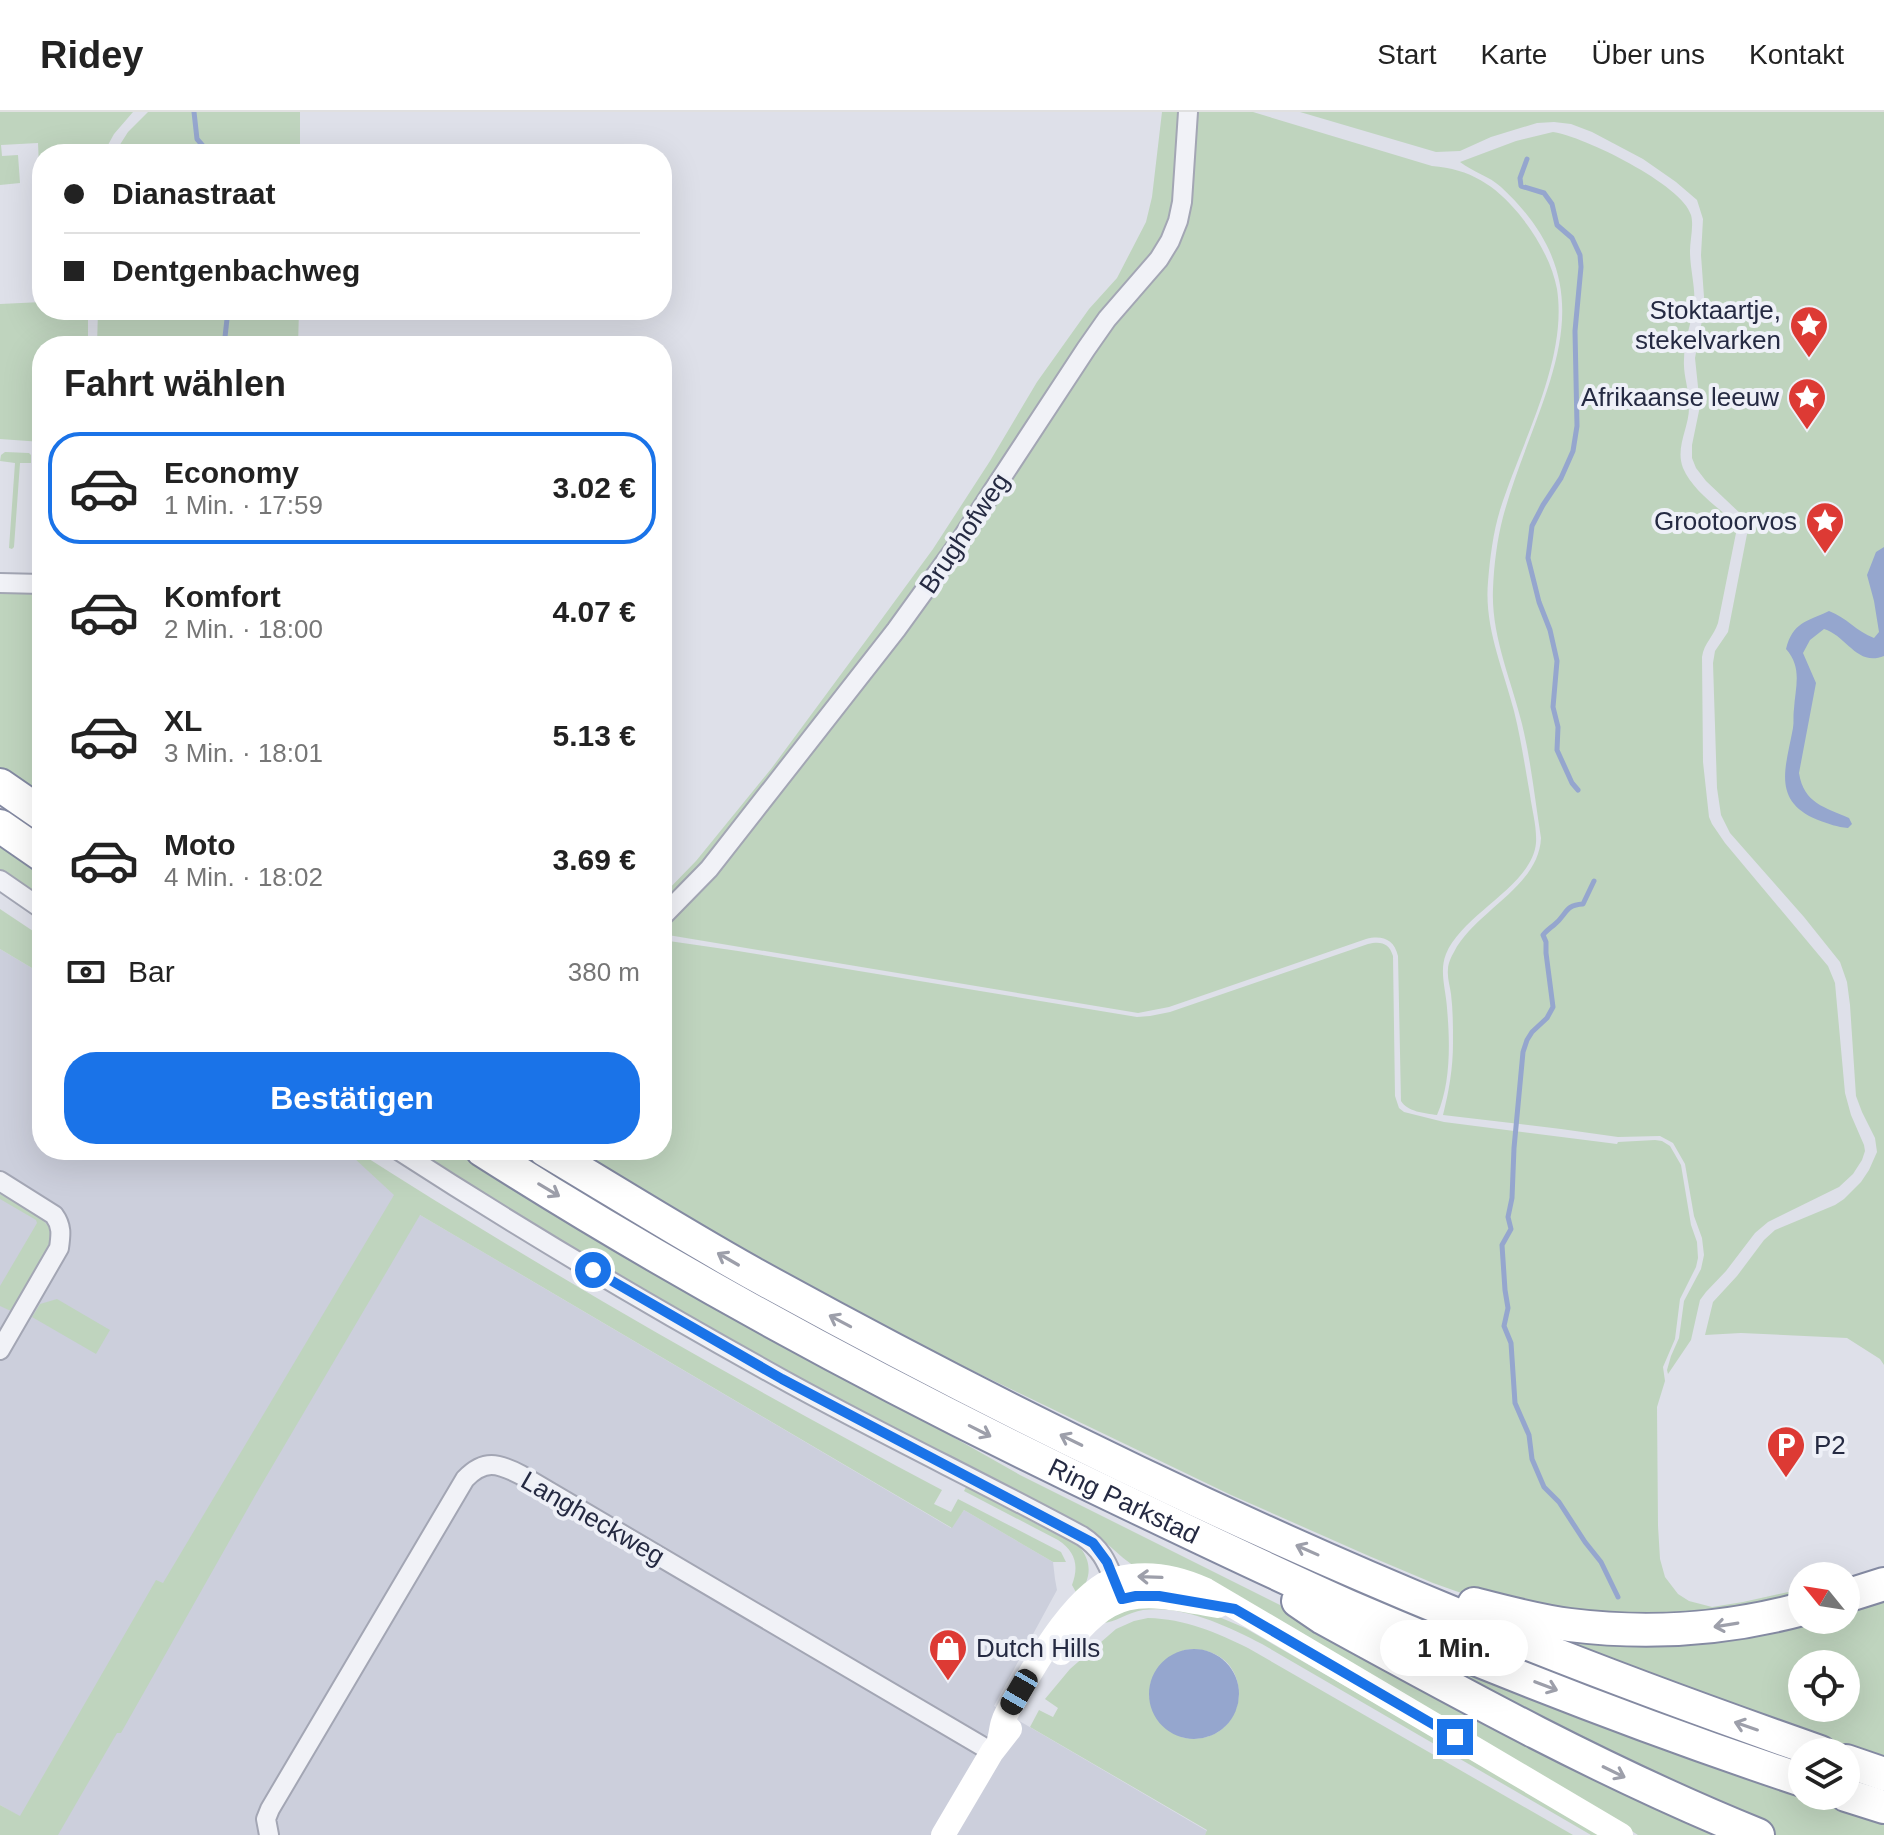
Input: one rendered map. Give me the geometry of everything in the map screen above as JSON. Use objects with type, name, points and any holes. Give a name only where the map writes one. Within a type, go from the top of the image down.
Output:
[{"type":"highway","points":[[0,785],[32,807]]},
{"type":"highway","points":[[0,826],[32,848]]},
{"type":"highway","name":"Ring Parkstad","points":[[499,1160],[646,1249],[865,1372],[1029,1456],[1347,1605],[1481,1661],[1788,1775]]},
{"type":"highway","name":"Ring Parkstad","points":[[562,1160],[749,1271],[1029,1419],[1195,1499],[1378,1582],[1571,1661],[1788,1741]]},
{"type":"highway","points":[[1217,1545],[1323,1618],[1451,1688],[1655,1792],[1758,1835]]},
{"type":"highway","points":[[1378,1582],[1522,1616],[1568,1625],[1623,1630],[1716,1627],[1788,1612]]},
{"type":"highway","points":[[1860,1592],[1884,1584]]},
{"type":"highway","points":[[1860,1766],[1884,1774]]},
{"type":"highway","points":[[1860,1799],[1884,1807]]},
{"type":"street","name":"Brughofweg","points":[[672,907],[709,869],[896,630],[942,568],[1098,331],[1159,259],[1174,231],[1182,202],[1188,112]]},
{"type":"street","points":[[0,583],[32,584]]},
{"type":"street","points":[[0,880],[32,902]]},
{"type":"street","points":[[414,1160],[639,1298],[782,1379],[1082,1536],[1102,1553],[1118,1589]]},
{"type":"street","points":[[0,1181],[54,1215],[62,1233],[59,1248],[0,1350]]},
{"type":"street","name":"Langheckweg","points":[[269,1835],[266,1819],[270,1809],[465,1479],[483,1465],[495,1465],[521,1475],[996,1746]]},
{"type":"street","points":[[943,1835],[996,1746],[1003,1719],[1056,1634],[1080,1605],[1098,1588],[1118,1589],[1137,1576],[1158,1576],[1206,1590],[1621,1835]]},
{"type":"shaded area","points":[[0,949],[32,968],[32,1160],[357,1160],[420,1215],[951,1528],[964,1510],[1053,1562],[1057,1590],[994,1706],[1207,1831],[1205,1835],[51,1835],[0,1805]]},
{"type":"green space","points":[[0,112],[133,112],[108,144],[1,145],[2,156],[18,155],[20,183],[0,185]]},
{"type":"green space","points":[[148,112],[300,112],[300,144],[120,144]]},
{"type":"green space","points":[[1162,112],[1181,112],[1178,191],[1164,240],[929,575],[698,871],[672,898],[672,886],[771,769],[933,549],[1037,382],[1089,309],[1117,278],[1146,222]]},
{"type":"green space","points":[[1195,112],[1253,112],[1481,180],[1519,214],[1542,249],[1555,279],[1559,316],[1556,344],[1540,401],[1500,510],[1488,582],[1489,615],[1519,732],[1536,843],[1523,873],[1467,925],[1446,954],[1443,974],[1448,1062],[1445,1090],[1437,1115],[1412,1110],[1401,1101],[1398,956],[1394,946],[1382,938],[1366,939],[1169,1007],[1138,1013],[672,936],[672,916],[696,892],[1096,346],[1158,271]]},
{"type":"green space","points":[[1300,112],[1884,112],[1884,1365],[1880,1359],[1847,1338],[1741,1333],[1705,1335],[1713,1302],[1764,1240],[1775,1230],[1844,1199],[1861,1182],[1877,1152],[1875,1138],[1856,1096],[1850,1005],[1840,962],[1730,833],[1721,815],[1717,788],[1713,663],[1715,651],[1728,632],[1748,529],[1744,517],[1706,481],[1692,458],[1700,406],[1695,358],[1704,297],[1701,255],[1703,219],[1697,200],[1643,159],[1571,124],[1537,123],[1491,137],[1460,151],[1436,152]]},
{"type":"green space","points":[[1553,132],[1608,152],[1652,177],[1684,203],[1691,215],[1690,258],[1694,306],[1684,353],[1689,408],[1681,460],[1692,483],[1733,520],[1737,528],[1718,623],[1702,657],[1703,762],[1709,817],[1725,843],[1828,966],[1835,983],[1845,1093],[1865,1151],[1853,1174],[1839,1187],[1768,1222],[1755,1233],[1700,1300],[1691,1340],[1668,1374],[1679,1338],[1684,1301],[1701,1269],[1704,1255],[1685,1164],[1673,1143],[1660,1136],[1618,1137],[1443,1115],[1453,1052],[1450,960],[1464,937],[1530,871],[1538,855],[1541,838],[1525,738],[1498,641],[1493,589],[1503,517],[1548,388],[1559,347],[1562,307],[1556,267],[1536,227],[1501,187],[1460,162],[1516,141]]},
{"type":"green space","points":[[32,302],[32,320],[88,320],[88,336],[32,336],[32,441],[0,439],[0,304]]},
{"type":"green space","points":[[98,320],[299,320],[298,336],[97,336]]},
{"type":"green space","points":[[5,452],[31,455],[31,463],[20,463],[12,549],[9,548],[15,463],[0,461]]},
{"type":"green space","points":[[0,587],[32,589],[32,793],[0,771]]},
{"type":"green space","points":[[0,844],[32,865],[32,890],[0,869]]},
{"type":"green space","points":[[0,909],[32,930],[32,968],[0,949]]},
{"type":"green space","points":[[672,941],[1137,1017],[1170,1012],[1368,944],[1384,944],[1393,956],[1395,1096],[1404,1112],[1444,1122],[1617,1144],[1655,1140],[1670,1146],[1681,1165],[1698,1258],[1680,1299],[1675,1339],[1663,1367],[1665,1381],[1657,1407],[1660,1559],[1665,1577],[1678,1594],[1689,1601],[1712,1607],[1788,1592],[1788,1604],[1683,1624],[1481,1600],[1433,1583],[1231,1495],[822,1298],[582,1160],[672,1160]]},
{"type":"green space","points":[[356,1160],[371,1160],[645,1326],[942,1490],[934,1504],[951,1512],[958,1499],[1061,1552],[1066,1562],[1053,1562],[964,1510],[952,1528],[420,1215],[256,1494],[121,1733],[117,1733],[58,1835],[0,1835],[0,1805],[20,1816],[156,1580],[163,1583],[394,1195]]},
{"type":"green space","points":[[430,1160],[476,1160],[642,1261],[1020,1475],[1740,1835],[1638,1835],[1599,1810],[1134,1566],[1092,1532],[784,1370],[571,1247]]},
{"type":"green space","points":[[0,1194],[40,1217],[51,1234],[48,1248],[11,1311],[0,1306],[0,1286],[37,1223],[0,1199]]},
{"type":"green space","points":[[57,1299],[110,1330],[96,1354],[32,1317],[40,1304]]},
{"type":"green space","points":[[966,1487],[1079,1546],[1087,1559],[1089,1571],[1078,1596],[1072,1585],[1074,1560],[1069,1549],[1058,1540],[964,1491]]},
{"type":"green space","points":[[1884,1592],[1884,1762],[1860,1754],[1860,1738],[1810,1738],[1749,1718],[1662,1685],[1522,1622],[1788,1620],[1788,1634],[1860,1634],[1860,1599]]},
{"type":"green space","points":[[1137,1604],[1219,1617],[1245,1628],[1601,1835],[1591,1835],[1262,1644],[1220,1624],[1189,1614],[1158,1609],[1137,1611],[1102,1623]]},
{"type":"green space","points":[[1148,1618],[1175,1621],[1200,1627],[1236,1642],[1573,1835],[1205,1835],[1207,1830],[1030,1727],[1039,1710],[1053,1717],[1058,1708],[1045,1699],[1070,1669],[1116,1629]],"holes":[[[1184,1650],[1215,1654],[1230,1666],[1237,1682],[1238,1699],[1233,1716],[1221,1730],[1204,1738],[1181,1737],[1149,1697],[1151,1681]]]},
{"type":"green space","points":[[1413,1650],[1788,1785],[1788,1810],[1858,1810],[1884,1819],[1884,1835],[1770,1835],[1657,1787]]},
{"type":"water","points":[[1884,547],[1884,656],[1875,658],[1859,654],[1824,629],[1810,640],[1803,653],[1816,683],[1799,773],[1811,798],[1849,818],[1852,824],[1844,828],[1803,812],[1788,793],[1785,769],[1797,678],[1795,663],[1786,649],[1797,628],[1829,611],[1874,638],[1879,632],[1867,575],[1876,552]]},
{"type":"water","points":[[1194,1649],[1211,1652],[1226,1662],[1236,1677],[1239,1694],[1236,1711],[1226,1726],[1211,1736],[1194,1739],[1177,1736],[1162,1726],[1152,1711],[1149,1694],[1152,1677],[1162,1662],[1177,1652]]},
{"type":"waterway","points":[[194,112],[197,139],[201,144]]},
{"type":"waterway","points":[[1527,159],[1520,178],[1521,186],[1544,193],[1552,204],[1557,225],[1572,238],[1580,255],[1581,267],[1575,331],[1577,426],[1573,451],[1561,478],[1532,526],[1528,558],[1557,661],[1553,707],[1558,727],[1557,750],[1578,790]]},
{"type":"waterway","points":[[225,336],[227,320]]},
{"type":"waterway","points":[[1594,881],[1583,904],[1569,908],[1543,935],[1553,1007],[1547,1018],[1532,1032],[1523,1052],[1508,1217],[1511,1229],[1502,1245],[1508,1308],[1504,1326],[1511,1343],[1515,1403],[1529,1435],[1532,1459],[1544,1487],[1559,1502],[1601,1562],[1618,1597]]},
{"type":"place","name":"Stoktaartje, stekelvarken","points":[[1809,359]]},
{"type":"place","name":"Afrikaanse leeuw","points":[[1807,431]]},
{"type":"place","name":"Grootoorvos","points":[[1825,555]]},
{"type":"place","name":"P2","points":[[1786,1479]]},
{"type":"place","name":"Dutch Hills","points":[[948,1682]]},
{"type":"route","points":[[593,1270],[782,1379],[1082,1536],[1102,1553],[1122,1599],[1159,1596],[1235,1609],[1455,1737]]}]
